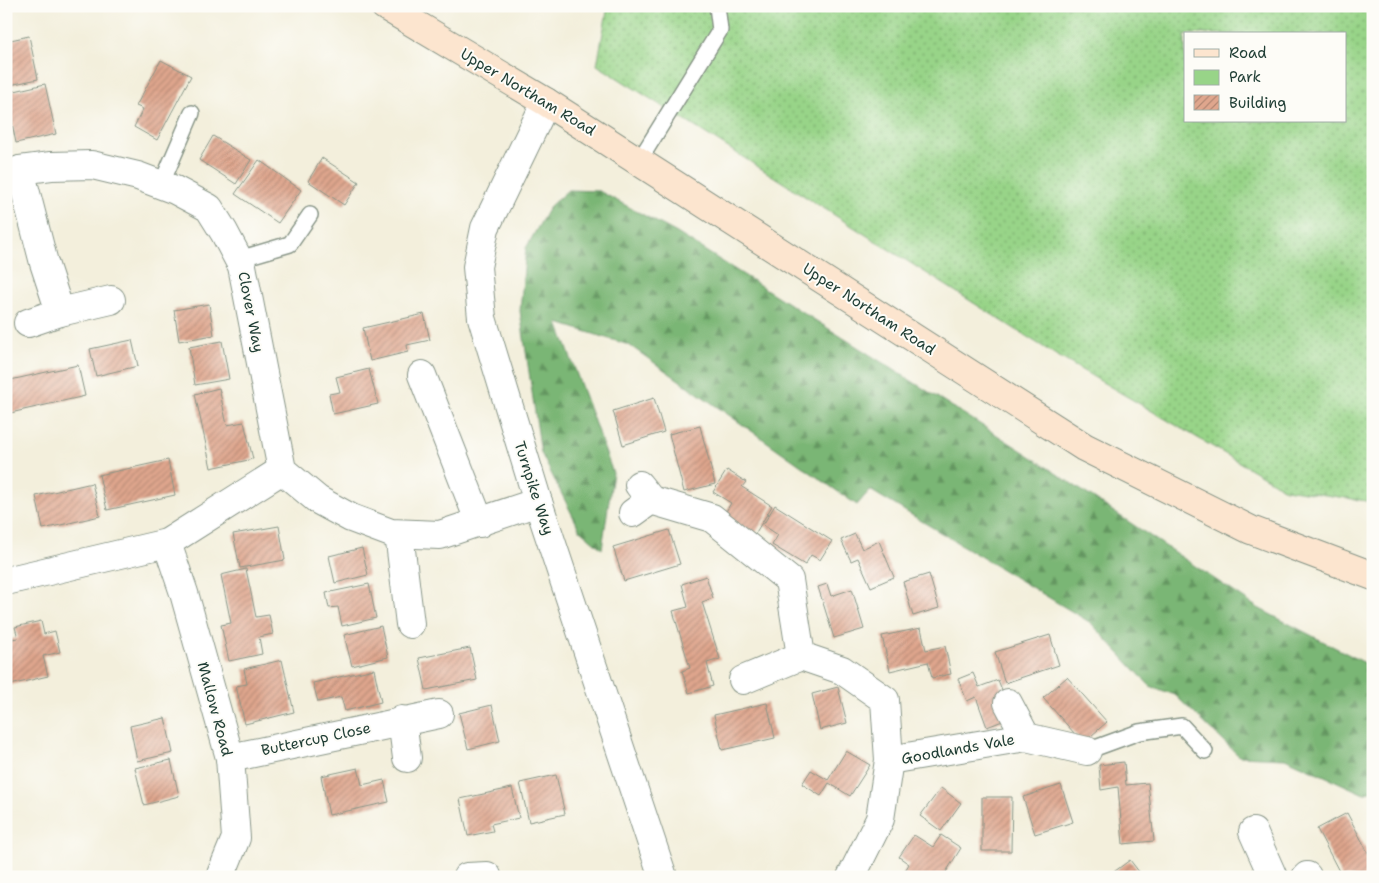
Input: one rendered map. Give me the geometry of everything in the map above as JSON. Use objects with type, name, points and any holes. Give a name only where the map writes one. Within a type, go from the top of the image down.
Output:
[{"type":"main road","name":"Upper Northam Road","points":[[385,6],[546,102],[1084,447],[1251,530],[1373,576]]},
{"type":"street","name":"Turnpike Way","points":[[546,102],[485,228],[477,267],[482,318],[538,502],[663,877]]},
{"type":"street","name":"Clover Way","points":[[13,173],[51,166],[92,165],[138,176],[162,185],[209,208],[242,266],[282,470]]},
{"type":"street","points":[[13,173],[60,312]]},
{"type":"street","points":[[28,323],[60,312],[111,300]]},
{"type":"street","points":[[422,376],[480,523]]},
{"type":"street","points":[[6,581],[167,544],[282,470],[318,500],[351,518],[399,534],[440,535],[538,502]]},
{"type":"street","points":[[641,499],[712,518],[789,580],[801,656],[743,680]]},
{"type":"street","points":[[399,534],[410,624]]},
{"type":"street","name":"Mallow Road","points":[[167,544],[184,593],[230,758],[236,838],[220,877]]},
{"type":"street","name":"Goodlands Vale","points":[[801,656],[842,670],[885,700],[889,760],[880,819],[851,877]]},
{"type":"street","name":"Goodlands Vale","points":[[1008,703],[1026,737]]},
{"type":"street","name":"Buttercup Close","points":[[230,758],[402,720],[439,714]]},
{"type":"street","points":[[402,720],[407,758]]},
{"type":"street","name":"Goodlands Vale","points":[[889,760],[1026,737],[1087,752]]},
{"type":"street","points":[[1253,832],[1273,877]]},
{"type":"lane","points":[[639,161],[720,30],[717,6]]},
{"type":"lane","points":[[162,185],[192,113]]},
{"type":"lane","points":[[239,259],[290,244],[310,215]]},
{"type":"lane","points":[[1087,752],[1139,732],[1182,726],[1205,751]]},
{"type":"green space","points":[[608,6],[1373,6],[1373,502],[1285,489],[1056,355],[597,65]]},
{"type":"green space","points":[[568,190],[599,191],[677,233],[1024,452],[1258,608],[1373,667],[1373,790],[1364,794],[1285,758],[1239,756],[1175,695],[1150,686],[1091,623],[870,490],[857,505],[629,345],[558,323],[613,473],[602,549],[580,530],[541,453],[520,311],[526,248],[550,206]]},
{"type":"building","points":[[29,36],[38,79],[10,85],[6,67],[6,41]]},
{"type":"building","points":[[161,60],[191,76],[157,140],[134,127],[143,109],[136,106]]},
{"type":"building","points":[[45,84],[56,134],[16,143],[6,93]]},
{"type":"building","points":[[213,136],[251,160],[236,184],[199,160]]},
{"type":"building","points":[[322,158],[359,182],[344,205],[308,181]]},
{"type":"building","points":[[259,160],[301,190],[278,223],[235,194]]},
{"type":"building","points":[[209,304],[214,335],[179,341],[174,310]]},
{"type":"building","points":[[424,314],[430,340],[407,345],[408,352],[370,361],[363,328]]},
{"type":"building","points":[[132,340],[138,366],[96,376],[90,349]]},
{"type":"building","points":[[222,341],[229,379],[195,385],[189,347]]},
{"type":"building","points":[[78,365],[85,396],[6,414],[6,381]]},
{"type":"building","points":[[369,369],[378,404],[333,414],[329,394],[340,392],[336,377]]},
{"type":"building","points":[[219,388],[227,425],[244,422],[253,459],[211,468],[195,394]]},
{"type":"building","points":[[654,398],[664,432],[623,445],[613,411]]},
{"type":"building","points":[[700,426],[715,484],[684,492],[669,434]]},
{"type":"building","points":[[168,460],[175,495],[107,510],[99,475]]},
{"type":"building","points":[[727,470],[746,482],[742,487],[772,506],[755,534],[724,515],[731,503],[713,492]]},
{"type":"building","points":[[92,483],[100,516],[43,529],[36,496]]},
{"type":"building","points":[[775,505],[832,541],[820,560],[811,555],[805,565],[772,545],[778,535],[763,525]]},
{"type":"building","points":[[279,526],[285,560],[240,568],[233,534]]},
{"type":"building","points":[[669,530],[680,564],[624,581],[613,547]]},
{"type":"building","points":[[855,534],[862,549],[879,541],[894,577],[871,587],[858,558],[851,561],[841,540]]},
{"type":"building","points":[[362,548],[368,575],[335,583],[329,556]]},
{"type":"building","points":[[246,569],[256,617],[269,615],[273,634],[259,637],[262,654],[229,661],[221,625],[231,623],[221,575]]},
{"type":"building","points":[[929,574],[939,608],[913,616],[903,582]]},
{"type":"building","points":[[706,576],[713,598],[702,602],[720,659],[707,663],[713,686],[689,693],[682,671],[690,668],[673,611],[688,607],[682,584]]},
{"type":"building","points":[[369,584],[376,618],[342,626],[338,607],[329,608],[326,593]]},
{"type":"building","points":[[827,584],[831,596],[852,589],[864,629],[834,638],[818,587]]},
{"type":"building","points":[[41,621],[44,634],[55,631],[60,652],[43,656],[48,676],[6,686],[6,640],[18,638],[15,627]]},
{"type":"building","points":[[381,626],[388,657],[352,666],[344,635]]},
{"type":"building","points":[[921,628],[926,650],[945,646],[951,674],[932,678],[928,662],[890,671],[882,636]]},
{"type":"building","points":[[1050,635],[1059,665],[1005,683],[995,652]]},
{"type":"building","points":[[470,648],[477,680],[426,690],[419,658]]},
{"type":"building","points":[[282,660],[294,712],[245,724],[236,686],[247,684],[244,669]]},
{"type":"building","points":[[374,669],[381,702],[345,711],[341,697],[318,702],[313,683]]},
{"type":"building","points":[[973,673],[979,687],[998,680],[1013,717],[987,727],[976,697],[967,701],[958,679]]},
{"type":"building","points":[[1067,677],[1107,722],[1083,743],[1043,698]]},
{"type":"building","points":[[838,687],[847,723],[820,730],[812,694]]},
{"type":"building","points":[[767,703],[775,738],[722,750],[714,715]]},
{"type":"building","points":[[492,705],[500,741],[468,749],[459,713]]},
{"type":"building","points":[[165,718],[173,753],[137,761],[130,726]]},
{"type":"building","points":[[846,751],[870,765],[850,796],[829,783],[821,796],[802,784],[811,770],[828,780]]},
{"type":"building","points":[[171,760],[179,796],[144,805],[135,768]]},
{"type":"building","points":[[1124,762],[1126,785],[1148,783],[1154,841],[1123,844],[1118,787],[1101,790],[1099,765]]},
{"type":"building","points":[[358,768],[362,785],[384,780],[389,802],[329,815],[321,776]]},
{"type":"building","points":[[556,775],[565,814],[529,822],[520,783]]},
{"type":"building","points":[[1061,785],[1073,822],[1035,834],[1023,797]]},
{"type":"building","points":[[512,788],[519,818],[491,824],[493,831],[468,836],[460,799]]},
{"type":"building","points":[[941,788],[961,803],[941,831],[920,816]]},
{"type":"building","points":[[982,797],[1012,797],[1011,851],[982,851]]},
{"type":"building","points":[[1347,813],[1373,862],[1373,877],[1342,877],[1317,829]]},
{"type":"building","points":[[914,835],[933,847],[941,835],[961,848],[943,877],[908,877],[903,874],[909,864],[899,857]]},
{"type":"building","points":[[1130,860],[1143,877],[1107,877]]}]
